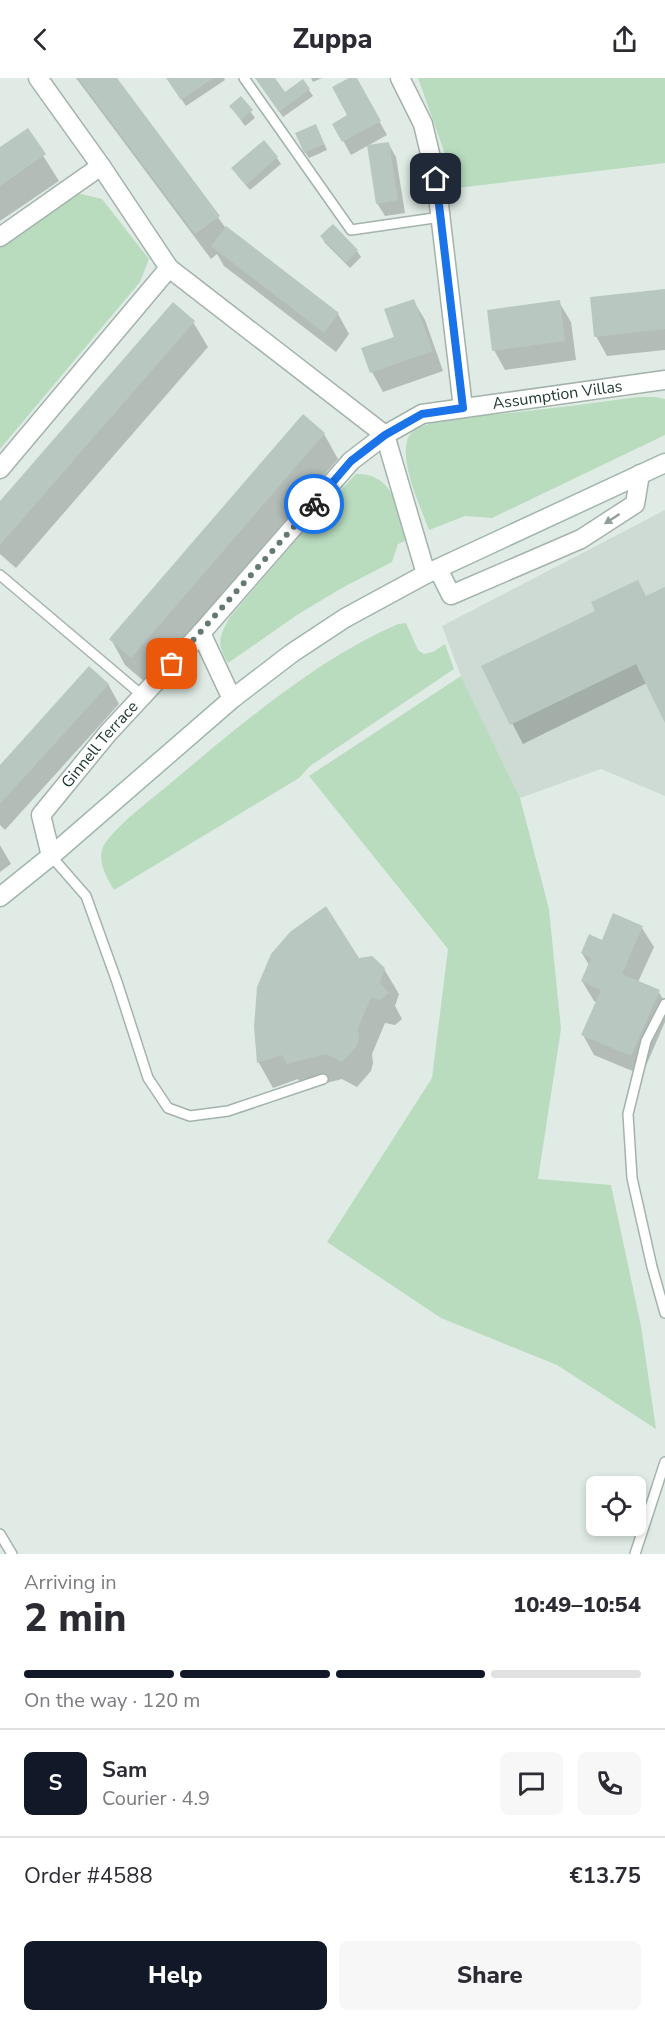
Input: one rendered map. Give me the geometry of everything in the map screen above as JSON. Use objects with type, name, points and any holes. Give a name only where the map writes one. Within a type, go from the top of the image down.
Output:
[{"type":"street","points":[[39,78],[170,268],[385,435],[432,572],[451,595],[580,539],[635,504],[640,474]]},
{"type":"street","points":[[400,78],[423,124],[436,179],[463,408]]},
{"type":"street","points":[[0,237],[101,166]]},
{"type":"street","points":[[0,469],[170,268]]},
{"type":"street","name":"Assumption Villas","points":[[385,435],[422,414],[665,381]]},
{"type":"street","name":"Ginnell Terrace","points":[[51,856],[41,814],[108,733],[201,633],[351,461],[385,435]]},
{"type":"street","points":[[0,897],[51,856],[232,699],[292,653],[345,618],[432,572],[665,463]]},
{"type":"street","points":[[201,633],[232,699]]},
{"type":"lane","points":[[244,78],[351,230],[441,217]]},
{"type":"lane","points":[[0,574],[143,696]]},
{"type":"lane","points":[[51,856],[86,896],[148,1078],[168,1108],[190,1116],[228,1111],[323,1079]]},
{"type":"lane","points":[[665,1004],[646,1041],[628,1114],[632,1178],[652,1267],[665,1312]]},
{"type":"lane","points":[[635,1554],[665,1462]]},
{"type":"lane","points":[[0,1534],[12,1554]]},
{"type":"shaded area","points":[[665,510],[665,796],[601,769],[520,798],[461,676],[442,626]]},
{"type":"green space","points":[[418,78],[665,78],[665,163],[457,188]]},
{"type":"green space","points":[[77,193],[102,199],[149,259],[140,282],[0,449],[0,247]]},
{"type":"green space","points":[[638,397],[665,399],[665,435],[492,518],[465,516],[429,530],[416,496],[406,457],[409,436],[416,429],[451,419]]},
{"type":"green space","points":[[356,474],[369,475],[387,487],[393,495],[407,540],[398,544],[392,562],[297,615],[228,663],[220,640],[230,617],[313,520]]},
{"type":"green space","points":[[406,623],[418,650],[424,654],[433,652],[445,644],[454,669],[310,766],[299,778],[114,890],[104,870],[101,853],[107,840],[122,824],[248,719],[306,676],[367,639],[398,624]]},
{"type":"green space","points":[[461,676],[520,798],[549,909],[561,1029],[538,1179],[611,1185],[641,1326],[656,1429],[557,1365],[441,1318],[327,1242],[432,1078],[448,949],[309,776]]},
{"type":"building","points":[[78,78],[117,78],[220,216],[195,234]]},
{"type":"building","points":[[166,78],[214,78],[181,100]]},
{"type":"building","points":[[255,78],[275,78],[285,92],[303,79],[310,89],[279,112]]},
{"type":"building","points":[[349,78],[357,78],[381,121],[342,142],[332,124],[347,115],[332,87]]},
{"type":"building","points":[[241,96],[253,110],[241,120],[229,106]]},
{"type":"building","points":[[316,124],[324,144],[304,153],[295,133]]},
{"type":"building","points":[[28,128],[46,154],[0,186],[0,147]]},
{"type":"building","points":[[264,140],[278,157],[246,185],[231,168]]},
{"type":"building","points":[[389,142],[398,200],[376,204],[367,145]]},
{"type":"building","points":[[333,224],[358,250],[346,263],[320,236]]},
{"type":"building","points":[[226,226],[339,313],[324,333],[211,246]]},
{"type":"building","points":[[665,289],[665,329],[594,337],[590,297]]},
{"type":"building","points":[[414,299],[433,351],[370,373],[361,348],[394,337],[384,309]]},
{"type":"building","points":[[560,300],[565,341],[492,351],[487,310]]},
{"type":"building","points":[[173,302],[195,321],[0,545],[0,501]]},
{"type":"building","points":[[303,414],[325,433],[131,658],[109,639]]},
{"type":"building","points":[[638,580],[646,596],[665,587],[665,723],[636,664],[510,725],[481,666],[595,611],[591,602]]},
{"type":"building","points":[[89,666],[109,684],[0,804],[0,765]]},
{"type":"building","points":[[326,906],[359,958],[372,956],[385,968],[380,982],[389,993],[380,1000],[371,998],[358,1028],[357,1046],[342,1062],[326,1054],[287,1064],[282,1055],[257,1063],[254,1027],[257,987],[271,954],[290,932]]},
{"type":"building","points":[[613,913],[643,926],[622,974],[660,990],[631,1056],[581,1035],[601,990],[581,981],[591,958],[581,953],[589,934],[602,940]]},
{"type":"way so far","points":[[172,664],[314,504]]},
{"type":"route","points":[[314,504],[351,461],[385,435],[422,414],[463,408],[436,179]]}]
